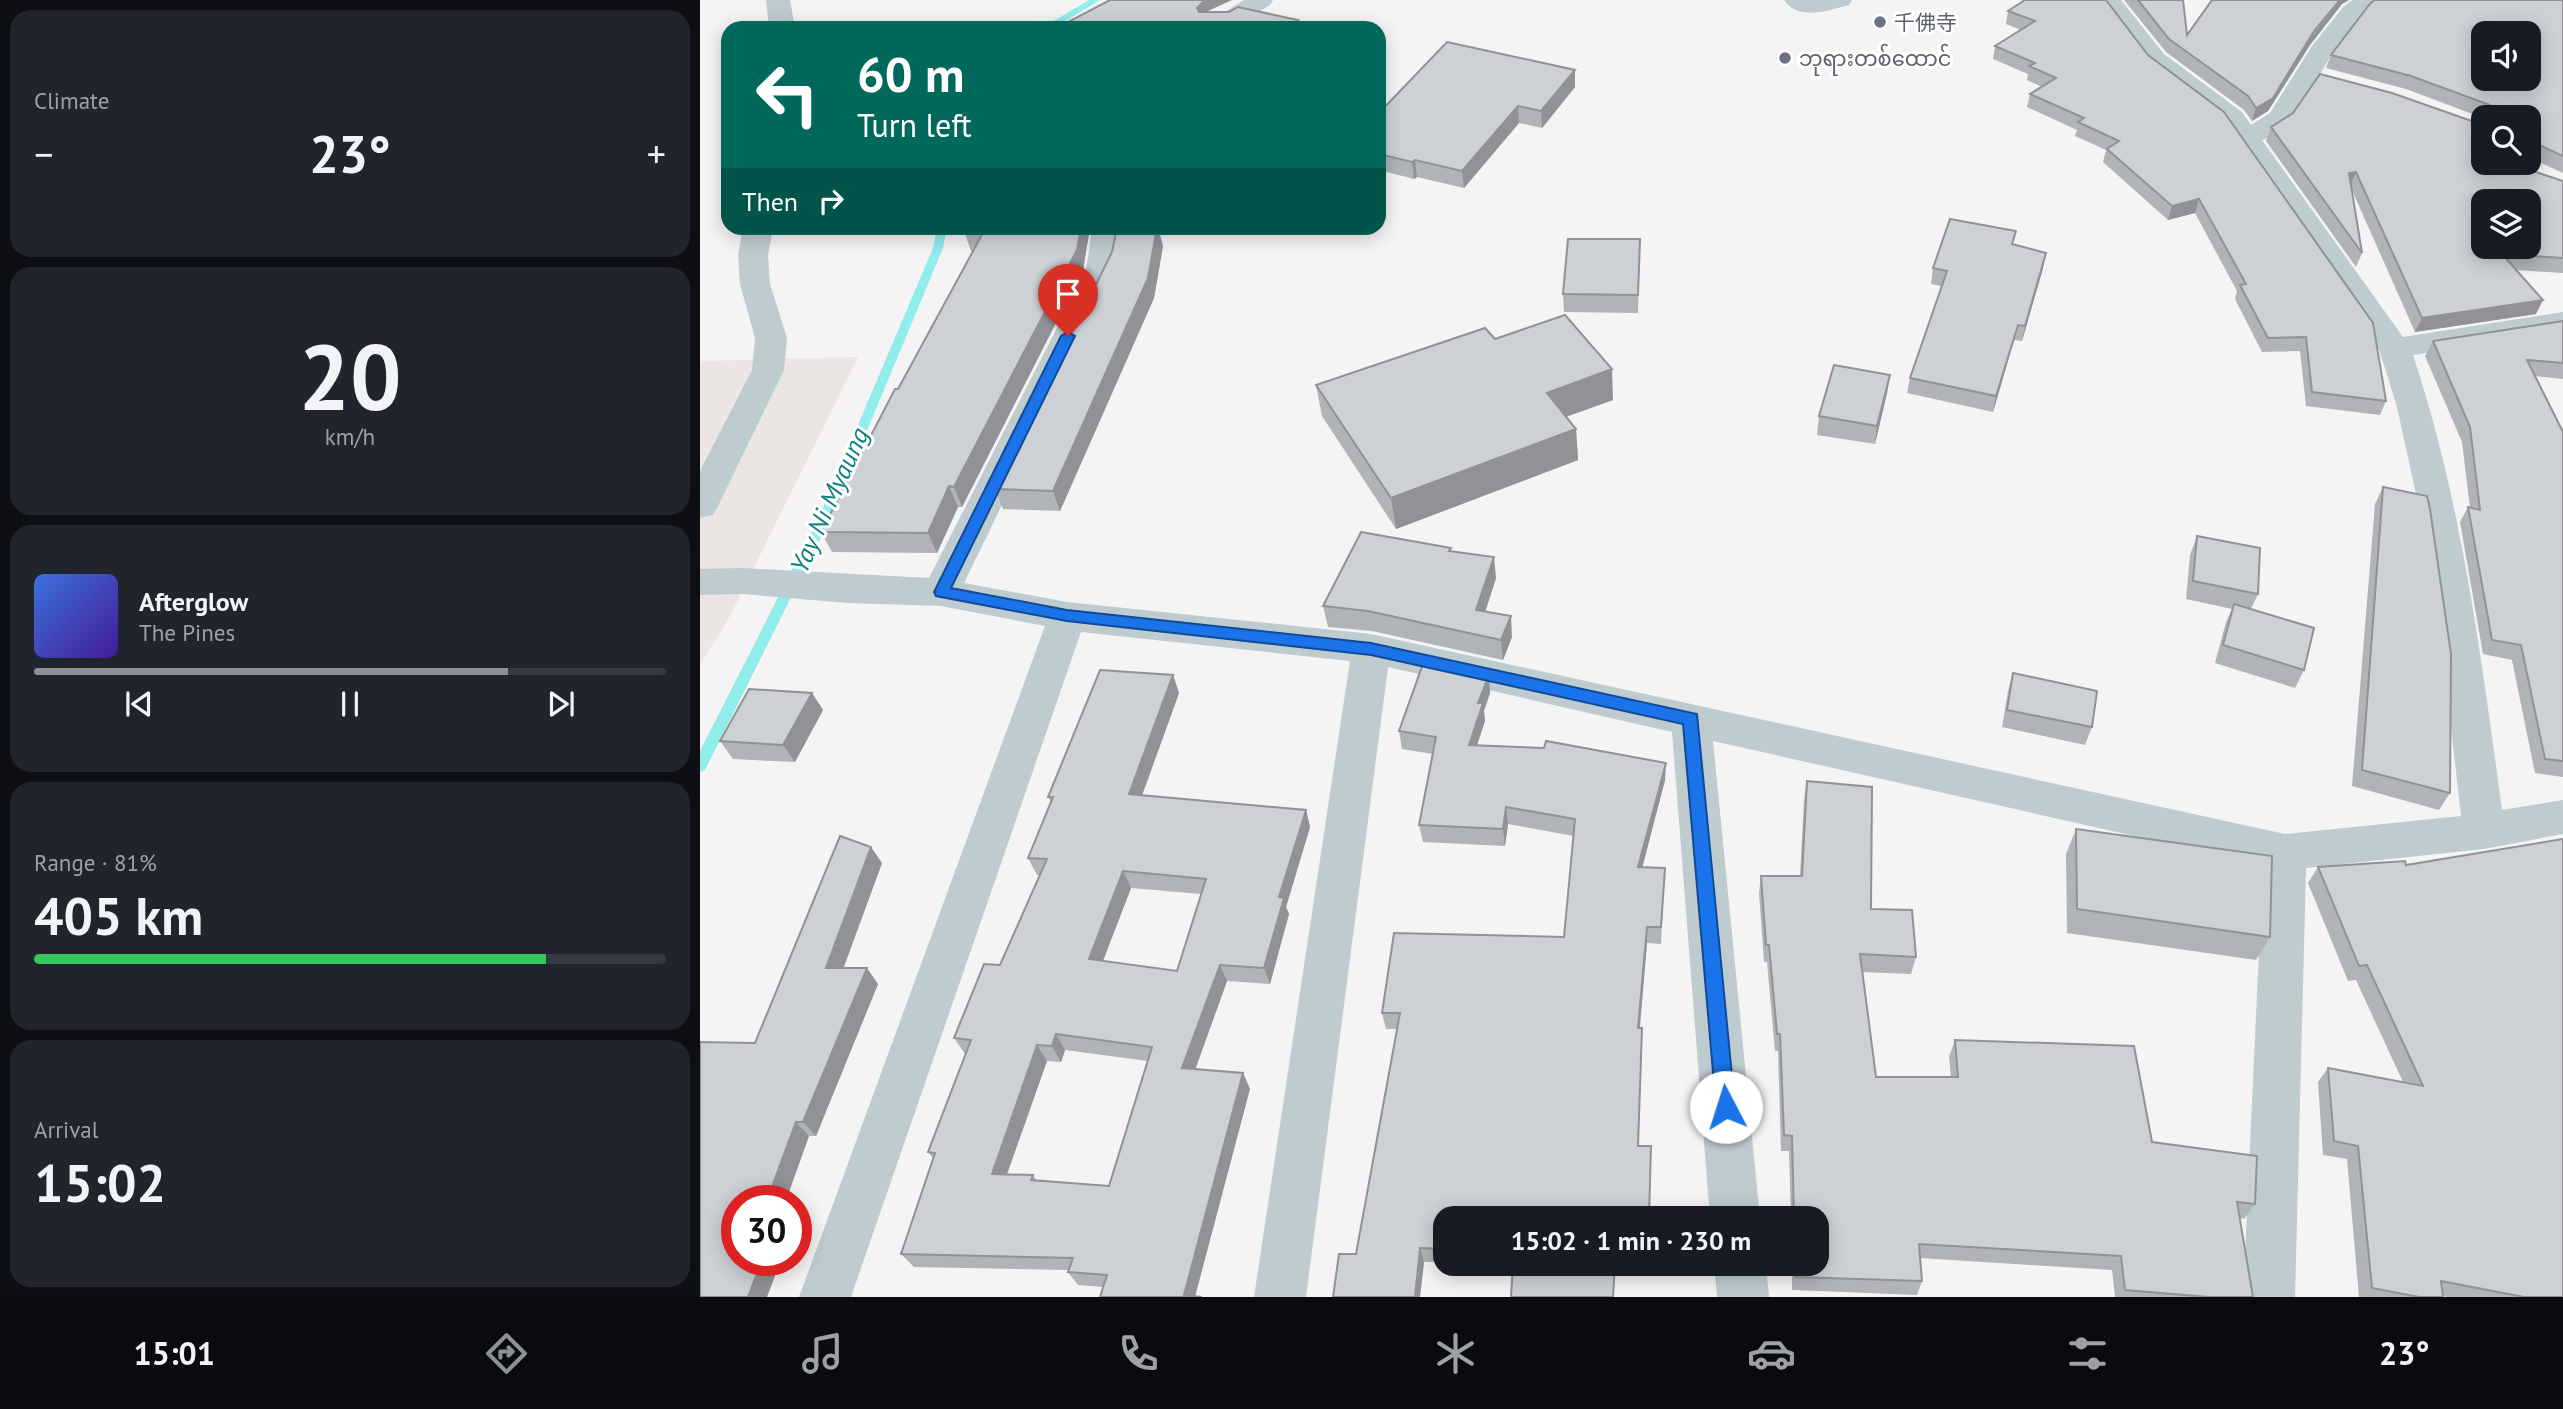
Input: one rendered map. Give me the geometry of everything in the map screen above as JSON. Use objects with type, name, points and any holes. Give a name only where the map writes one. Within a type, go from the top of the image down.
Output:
[{"type":"street","points":[[778,0],[781,21]]},
{"type":"street","points":[[1227,21],[1261,0]]},
{"type":"street","points":[[1796,0],[1803,6],[1840,0]]},
{"type":"street","points":[[2108,0],[2155,60],[2232,118],[2247,136],[2395,348],[2410,391],[2449,568],[2484,831]]},
{"type":"street","points":[[2247,136],[2266,129],[2280,118],[2319,78],[2353,11],[2369,0]]},
{"type":"street","points":[[700,506],[768,370],[771,338],[755,284],[753,255],[757,235]]},
{"type":"street","points":[[942,592],[1101,271],[1107,235]]},
{"type":"street","points":[[2395,348],[2563,322]]},
{"type":"street","points":[[700,582],[742,581],[848,589],[942,592],[1067,616],[1371,649],[2285,852],[2484,831],[2563,817]]},
{"type":"street","points":[[825,1297],[1067,616]]},
{"type":"street","points":[[1280,1297],[1371,649]]},
{"type":"street","points":[[1691,719],[1734,1206]]},
{"type":"street","points":[[2269,1297],[2285,852]]},
{"type":"street","points":[[1741,1276],[1742,1297]]},
{"type":"shaded area","points":[[858,357],[730,616],[700,665],[700,361]]},
{"type":"building","points":[[1110,0],[1205,0],[1197,8],[1199,12],[1229,12],[1238,7],[1298,20],[1297,21],[1070,21]]},
{"type":"building","points":[[2025,0],[2106,0],[2148,55],[2224,112],[2373,323],[2386,401],[2312,392],[2306,337],[2268,338],[2240,285],[2246,284],[2199,199],[2172,206],[2107,149],[2119,141],[2078,122],[2084,118],[2030,94],[2056,78],[2029,66],[2035,63],[1995,46],[2035,21],[2008,11]]},
{"type":"building","points":[[2138,0],[2183,0],[2187,35],[2212,0],[2340,0],[2314,31],[2273,98],[2256,108],[2248,96],[2169,39]]},
{"type":"building","points":[[2374,0],[2563,0],[2563,156],[2541,146],[2541,105],[2490,105],[2411,76],[2331,55]]},
{"type":"building","points":[[1447,42],[1575,70],[1541,111],[1518,106],[1462,171],[1386,156],[1386,106]]},
{"type":"building","points":[[2320,74],[2392,93],[2471,121],[2471,175],[2541,174],[2563,181],[2563,258],[2541,257],[2541,189],[2471,189],[2471,259],[2506,259],[2543,300],[2422,318],[2356,172],[2349,173],[2362,253],[2271,127],[2293,113]]},
{"type":"building","points":[[1950,219],[2016,231],[2012,244],[2046,253],[2025,326],[2018,325],[1996,396],[1910,378],[1947,271],[1933,268]]},
{"type":"building","points":[[982,235],[1080,235],[1077,250],[954,487],[949,486],[928,533],[821,532],[895,389],[898,389]]},
{"type":"building","points":[[1116,235],[1156,235],[1148,278],[1053,491],[995,489],[1112,252]]},
{"type":"building","points":[[1568,239],[1640,239],[1638,295],[1563,294]]},
{"type":"building","points":[[1565,315],[1612,369],[1547,393],[1576,429],[1391,498],[1316,385],[1485,328],[1495,339]]},
{"type":"building","points":[[2563,321],[2563,363],[2527,360],[2563,432],[2563,761],[2545,759],[2521,645],[2492,640],[2468,507],[2480,510],[2470,427],[2433,341]]},
{"type":"building","points":[[1834,365],[1890,375],[1877,426],[1819,416]]},
{"type":"building","points":[[2383,487],[2427,496],[2430,509],[2451,654],[2450,793],[2362,770]]},
{"type":"building","points":[[1361,532],[1451,548],[1449,551],[1494,557],[1476,610],[1511,616],[1501,640],[1368,611],[1323,606]]},
{"type":"building","points":[[2197,536],[2260,548],[2258,594],[2193,581]]},
{"type":"building","points":[[2234,604],[2314,628],[2304,670],[2223,645]]},
{"type":"building","points":[[1424,661],[1489,675],[1478,703],[1483,703],[1469,745],[1544,748],[1546,741],[1666,763],[1638,867],[1665,868],[1661,927],[1647,927],[1638,1028],[1642,1028],[1638,1146],[1651,1146],[1649,1206],[1433,1206],[1433,1248],[1420,1248],[1415,1297],[1333,1297],[1339,1254],[1356,1254],[1400,1013],[1382,1013],[1394,933],[1564,937],[1575,819],[1506,807],[1503,829],[1419,825],[1436,737],[1399,731]]},
{"type":"building","points":[[1100,670],[1173,675],[1129,794],[1306,810],[1279,897],[1284,898],[1264,968],[1220,965],[1182,1068],[1243,1073],[1184,1295],[1202,1297],[1100,1297],[1107,1275],[1068,1272],[1073,1258],[901,1254],[935,1153],[928,1152],[971,1040],[954,1038],[984,964],[1000,965],[1047,859],[1028,858],[1053,797],[1048,797]],"holes":[[[1123,871],[1206,879],[1177,971],[1089,959]],[[1056,1034],[1152,1047],[1109,1186],[1031,1180],[1033,1175],[992,1174],[1037,1045],[1052,1046]]]},
{"type":"building","points":[[2013,673],[2097,691],[2092,727],[2007,710]]},
{"type":"building","points":[[749,689],[812,693],[783,745],[720,741]]},
{"type":"building","points":[[1807,781],[1872,787],[1871,909],[1912,910],[1916,957],[1860,954],[1876,1077],[1958,1077],[1955,1040],[2134,1046],[2152,1142],[2257,1156],[2255,1204],[2237,1202],[2253,1297],[2209,1297],[2125,1290],[2121,1256],[1919,1244],[1922,1281],[1795,1277],[1829,1276],[1829,1206],[1794,1206],[1792,1136],[1784,1135],[1780,1034],[1777,1034],[1769,945],[1766,945],[1761,876],[1802,876]]},
{"type":"building","points":[[2076,829],[2272,856],[2270,937],[2077,909]]},
{"type":"building","points":[[840,836],[871,847],[826,968],[867,968],[803,1122],[796,1122],[773,1185],[721,1185],[721,1276],[756,1276],[748,1297],[700,1297],[700,1042],[755,1043]]},
{"type":"building","points":[[2563,839],[2563,1297],[2524,1297],[2441,1281],[2443,1297],[2419,1297],[2372,1288],[2358,1146],[2334,1141],[2328,1068],[2423,1086],[2367,965],[2359,966],[2318,867],[2405,861],[2406,865]]},
{"type":"building","points":[[1512,1276],[1614,1276],[1613,1297],[1511,1297]]},
{"type":"waterway","name":"Yay Ni Myaung","points":[[1059,21],[1096,0]]},
{"type":"waterway","name":"Yay Ni Myaung","points":[[700,766],[825,517],[938,248],[941,235]]},
{"type":"place","name":"千佛寺","points":[[1880,22]]},
{"type":"place","name":"ဘုရားတစ်ထောင်","points":[[1785,58]]},
{"type":"route","points":[[1068,336],[942,592],[1067,616],[1371,649],[1691,719],[1726,1107]]}]
